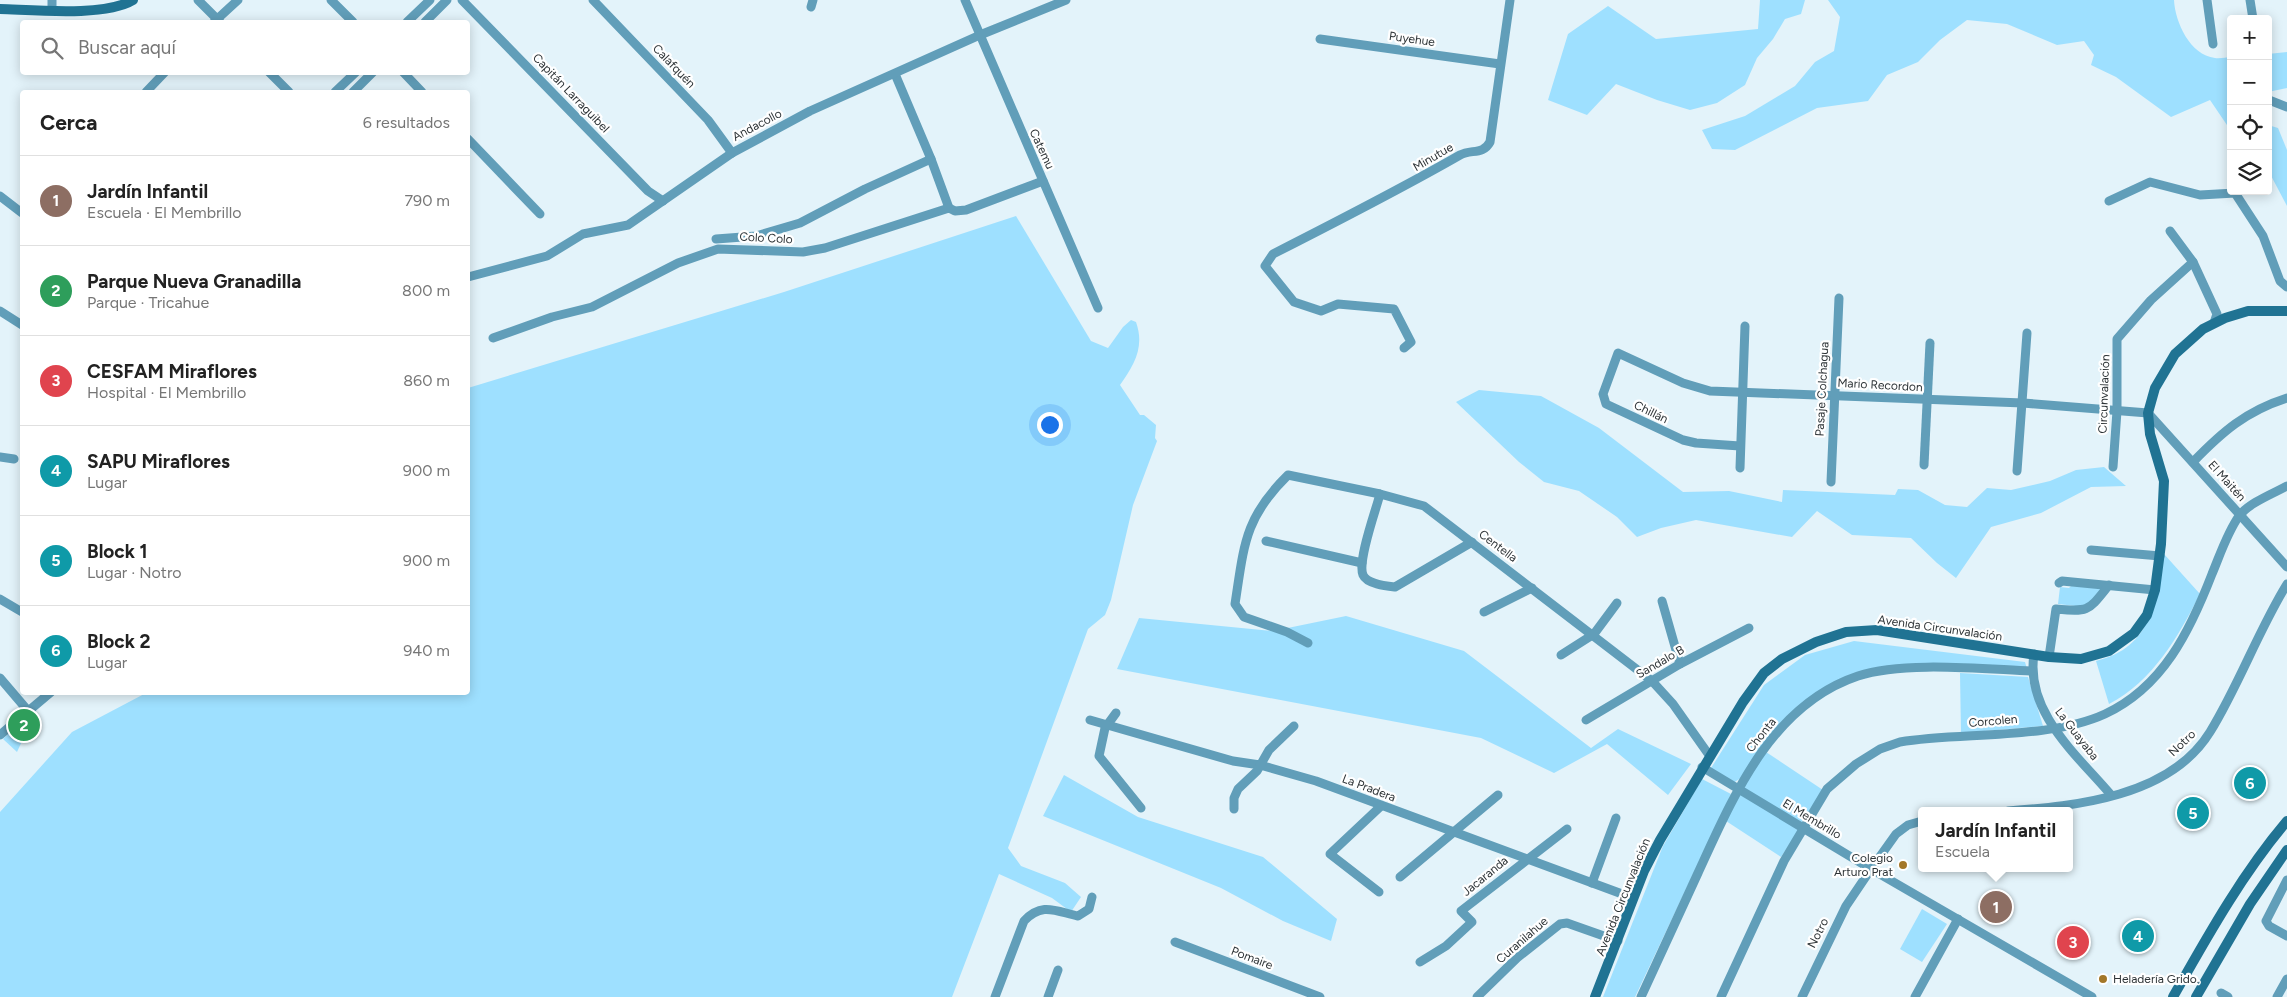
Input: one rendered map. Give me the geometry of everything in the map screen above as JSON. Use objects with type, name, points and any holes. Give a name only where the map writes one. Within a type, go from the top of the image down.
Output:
[{"type":"street","points":[[0,9],[52,5],[106,9],[126,4],[133,0]]},
{"type":"street","points":[[198,0],[215,20]]},
{"type":"street","points":[[219,20],[238,0]]},
{"type":"street","points":[[331,0],[352,20]]},
{"type":"street","points":[[409,20],[430,0]]},
{"type":"street","points":[[426,20],[446,0]]},
{"type":"street","name":"Capitán Larraguibel","points":[[462,0],[648,191],[663,201]]},
{"type":"street","name":"Calafquén","points":[[593,0],[702,113],[732,153]]},
{"type":"street","name":"Catemu","points":[[965,0],[1098,308]]},
{"type":"street","name":"Andacollo","points":[[470,276],[546,256],[583,234],[628,225],[732,153],[810,111],[980,35],[1066,0]]},
{"type":"street","name":"Minutue","points":[[1404,348],[1411,342],[1394,309],[1338,304],[1321,311],[1294,302],[1265,266],[1273,254],[1411,184],[1462,154],[1481,151],[1487,148],[1490,142],[1510,0]]},
{"type":"street","points":[[2207,0],[2213,44]]},
{"type":"street","points":[[2250,0],[2252,15]]},
{"type":"street","name":"Puyehue","points":[[1320,39],[1500,64]]},
{"type":"street","points":[[895,74],[932,159],[949,208]]},
{"type":"street","points":[[148,90],[162,75]]},
{"type":"street","points":[[271,75],[283,90]]},
{"type":"street","points":[[337,90],[353,75]]},
{"type":"street","points":[[355,90],[370,75]]},
{"type":"street","points":[[406,75],[420,90]]},
{"type":"street","points":[[2272,101],[2287,107]]},
{"type":"street","points":[[470,141],[540,214]]},
{"type":"street","name":"Colo Colo","points":[[716,239],[756,236],[800,222],[865,189],[932,159]]},
{"type":"street","name":"Colo Colo","points":[[492,338],[544,320],[592,307],[678,263],[718,249],[803,252],[825,248],[949,208],[955,211],[966,210],[1043,181]]},
{"type":"street","points":[[2109,201],[2150,182],[2200,195],[2236,193],[2263,236],[2280,281],[2287,287]]},
{"type":"street","points":[[0,196],[20,211]]},
{"type":"street","points":[[2170,231],[2193,262],[2217,314],[2214,323]]},
{"type":"street","name":"Circunvalación","points":[[2113,467],[2117,411],[2118,339],[2151,300],[2193,262]]},
{"type":"street","name":"Pasaje Colchagua","points":[[1831,482],[1839,298]]},
{"type":"street","points":[[2148,413],[2155,388],[2171,359],[2193,336],[2214,323],[2248,311],[2287,310]]},
{"type":"street","points":[[1,313],[20,324]]},
{"type":"street","points":[[1740,468],[1745,326]]},
{"type":"street","points":[[2017,471],[2027,333]]},
{"type":"street","points":[[1924,465],[1930,342]]},
{"type":"street","name":"Mario Recordon","points":[[1618,353],[1698,388],[1710,391],[2023,403],[2148,413]]},
{"type":"street","name":"Chillán","points":[[1618,353],[1603,394],[1606,404],[1683,440],[1696,443],[1740,446]]},
{"type":"street","points":[[2193,462],[2245,415],[2287,398]]},
{"type":"street","name":"El Maitén","points":[[2148,413],[2287,567]]},
{"type":"street","name":"Avenida Circunvalación","points":[[1595,997],[1633,898],[1660,840],[1709,755],[1764,673],[1782,659],[1816,642],[1846,632],[1877,630],[2049,657],[2089,658],[2118,646],[2141,624],[2147,615],[2155,590],[2160,556],[2164,481],[2150,434],[2148,413]]},
{"type":"street","points":[[0,456],[14,459]]},
{"type":"street","name":"Centella","points":[[1308,643],[1287,632],[1244,617],[1235,604],[1246,537],[1268,495],[1288,475],[1380,494],[1424,506],[1652,680],[1673,704],[1709,755]]},
{"type":"street","name":"Corcolen","points":[[1721,997],[1784,861],[1802,828],[1834,782],[1880,748],[1923,738],[2053,728],[2092,719],[2117,708],[2141,691],[2161,671],[2184,636],[2226,540],[2240,515],[2287,486]]},
{"type":"street","points":[[1380,494],[1362,563],[1363,576],[1367,580],[1395,587],[1472,542]]},
{"type":"street","points":[[1266,541],[1362,563]]},
{"type":"street","points":[[2091,550],[2160,556]]},
{"type":"street","points":[[2059,583],[2062,581],[2155,590]]},
{"type":"street","name":"Notro","points":[[2052,807],[2074,805],[2138,787],[2178,765],[2200,745],[2210,733],[2287,584]]},
{"type":"street","points":[[2049,657],[2056,609],[2086,610],[2092,606],[2109,585]]},
{"type":"street","points":[[1484,612],[1532,588]]},
{"type":"street","points":[[0,599],[20,611]]},
{"type":"street","points":[[1662,600],[1680,664]]},
{"type":"street","points":[[1561,655],[1594,634],[1617,603]]},
{"type":"street","name":"Sandalo B","points":[[1586,720],[1680,664],[1748,628]]},
{"type":"street","name":"La Guayaba","points":[[2034,654],[2031,671],[2046,717],[2053,728],[2111,795]]},
{"type":"street","name":"Chonta","points":[[1641,997],[1738,789],[1773,737],[1820,694],[1853,678],[1900,668],[2031,671]]},
{"type":"street","points":[[0,678],[29,712]]},
{"type":"street","points":[[0,735],[48,695]]},
{"type":"street","points":[[1116,713],[1107,726],[1100,758],[1141,808]]},
{"type":"street","name":"La Pradera","points":[[1090,720],[1233,761],[1260,765],[1316,781],[1633,898]]},
{"type":"street","points":[[1234,809],[1234,798],[1238,788],[1254,775],[1269,750],[1294,726]]},
{"type":"street","name":"El Membrillo","points":[[1702,767],[1871,869],[2092,997]]},
{"type":"street","points":[[1400,877],[1498,796]]},
{"type":"street","points":[[1379,892],[1330,854],[1381,806]]},
{"type":"street","points":[[1592,883],[1616,818]]},
{"type":"street","points":[[2173,997],[2230,902],[2287,821]]},
{"type":"street","name":"Notro","points":[[1802,997],[1846,906],[1896,834],[1918,822]]},
{"type":"street","name":"Jacaranda","points":[[1420,962],[1446,946],[1472,922],[1461,912],[1566,828]]},
{"type":"street","points":[[2196,997],[2250,904],[2287,850]]},
{"type":"street","points":[[2287,880],[2266,921],[2269,926],[2287,936]]},
{"type":"street","points":[[995,997],[1024,921],[1032,913],[1043,908],[1078,916],[1089,910],[1092,897]]},
{"type":"street","points":[[1915,997],[1958,919]]},
{"type":"street","name":"Curanilahue","points":[[1478,997],[1517,958],[1560,924],[1567,924],[1618,941]]},
{"type":"street","name":"Pomaire","points":[[1175,942],[1320,997]]},
{"type":"street","points":[[1048,997],[1058,970]]},
{"type":"street","points":[[2277,997],[2287,979]]},
{"type":"shaded area","points":[[1760,0],[1805,0],[1801,14],[1785,19],[1773,39],[1757,58],[1745,85],[1717,103],[1690,110],[1657,100],[1616,84],[1587,115],[1548,100],[1568,34],[1608,6],[1656,39],[1758,29]]},
{"type":"shaded area","points":[[1828,0],[2174,0],[2177,18],[2191,44],[2206,56],[2227,57],[2227,125],[2210,100],[2171,117],[2116,77],[2091,65],[2094,55],[2084,41],[2057,45],[2007,24],[1967,20],[1940,40],[1918,62],[1887,75],[1868,101],[1817,108],[1735,150],[1712,149],[1702,130],[1745,116],[1795,86],[1815,62],[1834,51],[1840,17]]},
{"type":"shaded area","points":[[2287,52],[2287,88],[2272,91],[2272,60],[2272,54]]},
{"type":"shaded area","points":[[2272,126],[2278,128],[2287,150],[2287,206],[2272,178]]},
{"type":"shaded area","points":[[1016,216],[1091,341],[1108,348],[1123,327],[1131,320],[1136,322],[1139,348],[1134,363],[1120,385],[1140,415],[1144,415],[1156,425],[1155,438],[1157,441],[1133,505],[1111,600],[1105,615],[1088,629],[1008,848],[1021,866],[1065,883],[1081,897],[1071,912],[1052,898],[999,874],[952,997],[0,997],[0,812],[72,732],[142,695],[470,695],[470,387],[784,292]]},
{"type":"shaded area","points":[[1479,390],[1541,396],[1599,428],[1683,492],[1729,491],[1782,502],[1783,490],[1895,495],[1898,489],[1918,490],[1945,505],[1967,507],[1987,488],[2011,490],[2050,481],[2076,470],[2104,467],[2126,486],[2091,487],[2041,513],[1991,527],[1956,578],[1911,538],[1852,535],[1817,511],[1792,537],[1696,520],[1661,528],[1637,537],[1617,517],[1579,491],[1544,482],[1519,462],[1456,402]]},
{"type":"shaded area","points":[[2164,554],[2200,594],[2183,626],[2163,656],[2139,683],[2109,704],[2096,661],[2115,654],[2129,645],[2140,634],[2148,621],[2153,606]]},
{"type":"shaded area","points":[[2071,586],[2102,588],[2093,600],[2084,607],[2058,604],[2060,587],[2069,588]]},
{"type":"shaded area","points":[[1346,616],[1464,651],[1591,748],[1618,729],[1691,764],[1668,795],[1607,744],[1554,773],[1481,738],[1117,669],[1139,618],[1273,631]]},
{"type":"shaded area","points":[[1854,641],[2025,662],[2027,669],[1900,666],[1818,693],[1741,778],[1733,783],[1711,768],[1764,685],[1805,655]]},
{"type":"shaded area","points":[[1960,673],[2028,677],[2043,726],[1961,733]]},
{"type":"shaded area","points":[[35,709],[36,711],[17,752],[3,739]]},
{"type":"shaded area","points":[[1766,752],[1823,790],[1801,823],[1745,789],[1745,782]]},
{"type":"shaded area","points":[[1064,775],[1138,817],[1263,857],[1337,919],[1331,941],[1283,921],[1221,888],[1043,816]]},
{"type":"shaded area","points":[[1702,779],[1731,794],[1635,997],[1603,997],[1663,846]]},
{"type":"shaded area","points":[[1740,793],[1799,830],[1781,857],[1726,821]]},
{"type":"shaded area","points":[[1922,909],[1947,924],[1922,962],[1900,949]]},
{"type":"place","name":"Parque Nueva Granadilla","points":[[24,725]]},
{"type":"place","name":"Block 2","points":[[2250,783]]},
{"type":"place","name":"Block 1","points":[[2193,813]]},
{"type":"place","name":"Colegio Arturo Prat","points":[[1903,865]]},
{"type":"place","name":"Jardín Infantil","points":[[1996,907]]},
{"type":"place","name":"SAPU Miraflores","points":[[2138,936]]},
{"type":"place","name":"CESFAM Miraflores","points":[[2073,942]]},
{"type":"place","name":"Heladería Grido.","points":[[2103,979]]}]
